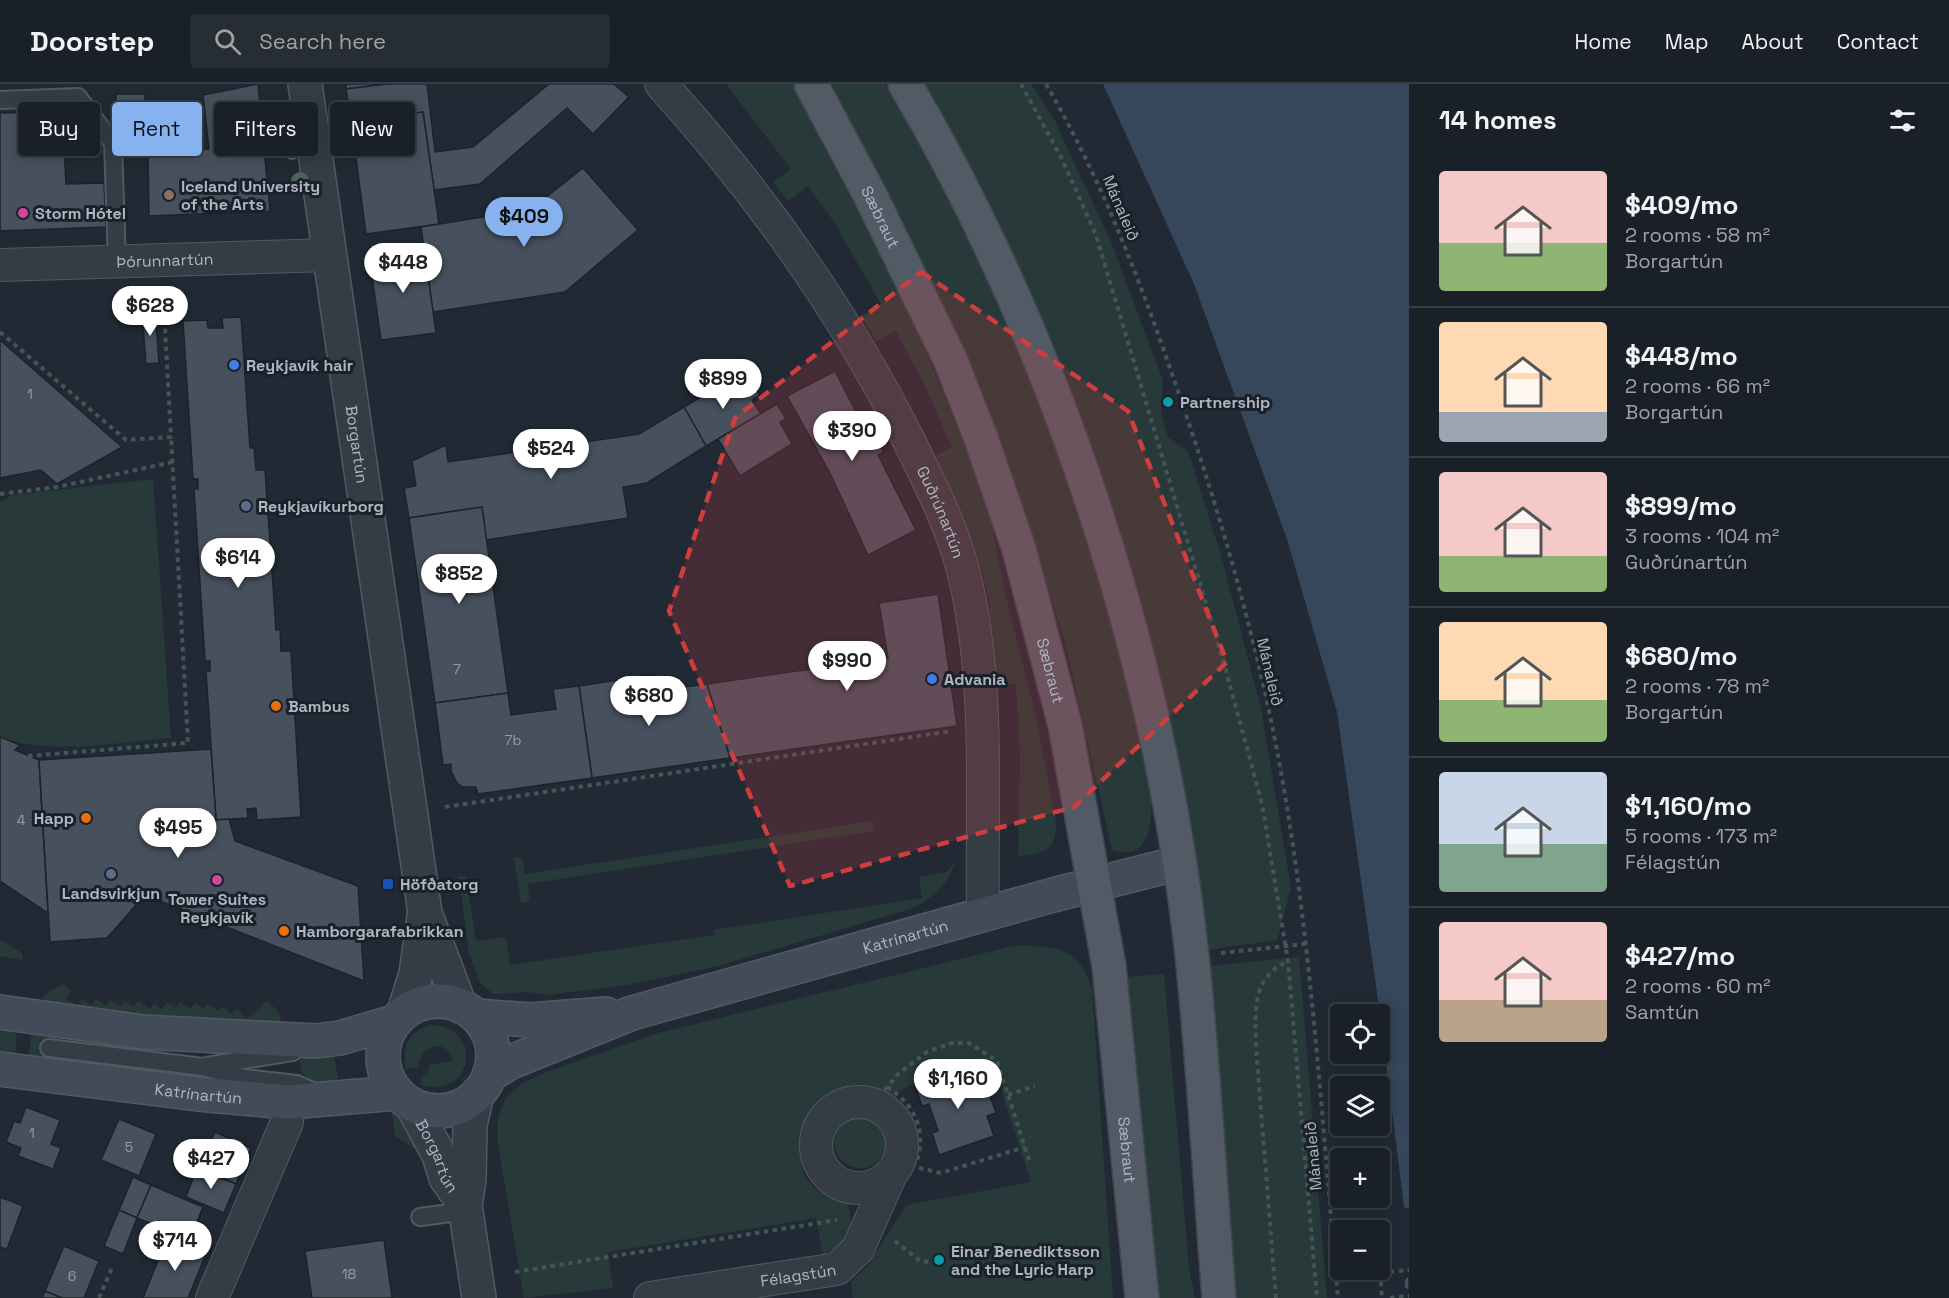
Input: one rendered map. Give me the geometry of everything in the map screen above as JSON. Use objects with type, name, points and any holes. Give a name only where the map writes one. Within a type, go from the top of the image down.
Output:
[{"type":"main road","name":"Sæbraut","points":[[811,84],[950,359],[981,438],[1019,549],[1065,725],[1109,966],[1142,1298]]},
{"type":"main road","points":[[905,84],[994,253],[1053,389],[1101,534],[1130,635],[1158,746],[1179,863],[1192,957],[1219,1298]]},
{"type":"main road","name":"Katrínartún","points":[[483,1084],[511,1062],[632,1013],[1094,884],[1179,863]]},
{"type":"main road","points":[[0,1012],[143,1032],[315,1041],[339,1038],[399,1017],[431,1001],[446,1001],[468,1011]]},
{"type":"main road","name":"Katrínartún","points":[[468,1011],[530,1020],[632,1013]]},
{"type":"main road","name":"Borgartún","points":[[399,1017],[386,1035],[383,1066],[388,1080],[405,1099],[429,1110],[446,1110],[463,1105],[483,1084],[493,1059],[491,1044],[468,1011]]},
{"type":"main road","name":"Katrínartún","points":[[0,1069],[198,1094],[288,1102],[326,1097],[405,1099]]},
{"type":"street","name":"Borgartún","points":[[304,84],[425,913],[468,1011]]},
{"type":"street","name":"Guðrúnartún","points":[[661,84],[749,187],[829,299],[892,409],[941,506],[957,548],[975,631],[983,766],[983,915]]},
{"type":"street","name":"Þórunnartún","points":[[0,265],[330,255]]},
{"type":"street","name":"Borgartún","points":[[399,1017],[416,974],[425,913]]},
{"type":"street","name":"Borgartún","points":[[479,1298],[465,1208],[469,1180],[470,1125],[483,1084]]},
{"type":"street","name":"Borgartún","points":[[405,1099],[439,1155],[446,1178],[465,1208]]},
{"type":"street","points":[[873,1104],[852,1101],[828,1114],[815,1138],[816,1152],[824,1171],[840,1184],[853,1188],[867,1187],[894,1169]]},
{"type":"street","points":[[212,1298],[287,1122],[288,1102]]},
{"type":"street","name":"Félagstún","points":[[650,1298],[837,1269],[858,1249],[894,1169],[902,1144],[897,1124],[889,1114],[873,1104]]},
{"type":"lane","points":[[0,100],[78,98],[113,143],[117,262]]},
{"type":"lane","points":[[203,1067],[291,1053],[315,1041]]},
{"type":"lane","points":[[49,1048],[203,1067],[244,1078],[297,1084],[326,1097]]},
{"type":"lane","points":[[420,1216],[465,1208]]},
{"type":"path","name":"Mánaleið","points":[[1021,84],[1072,180],[1096,235],[1169,484],[1226,667],[1262,804],[1288,961],[1317,1298]]},
{"type":"path","name":"Mánaleið","points":[[1046,84],[1091,169],[1118,230],[1178,390],[1213,501],[1249,634],[1286,800],[1305,944],[1331,1220]]},
{"type":"path","points":[[28,756],[188,742],[162,260]]},
{"type":"path","points":[[0,332],[126,440],[171,437]]},
{"type":"path","points":[[0,494],[57,487],[173,462]]},
{"type":"path","points":[[445,807],[961,730]]},
{"type":"path","points":[[1221,954],[1305,944]]},
{"type":"path","points":[[1276,1298],[1256,1048],[1256,1007],[1261,983],[1273,968],[1288,961]]},
{"type":"path","points":[[873,1104],[899,1073],[927,1052],[952,1043],[969,1043],[998,1061],[1030,1163]]},
{"type":"path","points":[[1008,1095],[1035,1086]]},
{"type":"path","points":[[894,1169],[941,1173],[1025,1147]]},
{"type":"path","points":[[515,1272],[872,1218],[920,1261],[930,1262]]},
{"type":"path","points":[[99,1298],[113,1265]]},
{"type":"path","points":[[1390,1272],[1409,1270]]},
{"type":"path","name":"Mánaleið","points":[[1336,1280],[1338,1298]]},
{"type":"path","points":[[1381,1280],[1382,1298]]},
{"type":"path","points":[[1390,1298],[1409,1296]]},
{"type":"highlighted area","points":[[921,272],[1128,411],[1227,662],[1074,807],[790,886],[669,611],[735,418]]},
{"type":"green space","points":[[726,84],[793,84],[900,288],[988,502],[1004,589],[1036,717],[1056,822],[1051,845],[1041,852],[1018,856],[1020,758],[1016,684],[992,685],[991,624],[986,588],[970,537],[935,456],[952,447],[925,386],[896,331],[876,341],[861,315],[882,306],[834,222],[808,186],[788,201],[773,182],[791,169]]},
{"type":"green space","points":[[825,84],[885,84],[959,219],[1023,359],[1078,504],[1131,687],[1152,798],[1151,819],[1146,838],[1134,851],[1112,850],[1066,646],[1020,501],[961,349]]},
{"type":"green space","points":[[922,84],[1031,84],[1054,119],[1111,242],[1163,381],[1161,413],[1168,437],[1188,451],[1221,555],[1261,709],[1291,888],[1277,940],[1207,950],[1058,367],[989,203]]},
{"type":"green space","points":[[153,479],[171,738],[61,747],[19,743],[0,737],[0,502],[13,495]]},
{"type":"green space","points":[[873,821],[874,831],[527,884],[530,901],[521,903],[514,858],[522,857],[525,874]]},
{"type":"green space","points":[[956,861],[939,890],[926,901],[910,909],[718,966],[628,985],[547,995],[528,992],[494,994],[480,983],[469,953],[459,877],[466,876],[476,941],[506,937],[510,965],[714,935],[713,930],[922,898],[919,877],[947,872]]},
{"type":"green space","points":[[0,939],[22,953],[23,960],[0,956]]},
{"type":"green space","points":[[1014,946],[1052,948],[1062,951],[1079,964],[1092,988],[1113,1298],[853,1298],[851,1281],[867,1267],[906,1205],[1031,1182],[993,1065],[979,1064],[939,1072],[889,1097],[869,1091],[848,1090],[835,1092],[818,1105],[811,1116],[802,1142],[802,1166],[808,1181],[818,1190],[829,1197],[847,1203],[851,1221],[843,1240],[823,1255],[816,1218],[608,1252],[613,1288],[524,1298],[498,1144],[498,1117],[505,1099],[521,1084],[546,1072],[658,1033]]},
{"type":"green space","points":[[1299,957],[1327,1298],[1236,1298],[1208,966]]},
{"type":"green space","points":[[1164,974],[1189,1269],[1195,1298],[1152,1298],[1126,977]]},
{"type":"green space","points":[[64,984],[71,991],[66,999],[77,1006],[82,999],[91,1005],[96,999],[106,1006],[111,1000],[120,1006],[125,1000],[133,1007],[138,1001],[150,1009],[154,1003],[162,1009],[167,1002],[176,1008],[180,1002],[190,1009],[195,1003],[204,1009],[208,1004],[219,1011],[222,1006],[231,1014],[237,1009],[247,1019],[267,1001],[277,1010],[283,1026],[222,1028],[37,1004],[49,992]]},
{"type":"green space","points":[[0,1017],[17,1019],[15,1060],[0,1057]]},
{"type":"green space","points":[[33,1022],[67,1034],[54,1039],[45,1063],[28,1062]]},
{"type":"green space","points":[[431,1025],[448,1028],[459,1037],[465,1048],[466,1061],[462,1073],[453,1082],[439,1087],[422,1085],[421,1078],[428,1072],[429,1065],[453,1061],[446,1049],[434,1047],[428,1049],[420,1059],[419,1067],[406,1069],[405,1054],[408,1041],[417,1031]]},
{"type":"green space","points":[[334,1052],[339,1086],[315,1083],[302,1073],[300,1060]]},
{"type":"green space","points":[[392,1113],[401,1118],[420,1145],[417,1150],[395,1136]]},
{"type":"green space","points":[[855,1116],[865,1116],[879,1123],[886,1142],[879,1161],[865,1168],[855,1168],[845,1164],[838,1157],[834,1147],[834,1137],[838,1127],[845,1120]]},
{"type":"water","points":[[1103,84],[1409,84],[1409,1209],[1404,1207],[1390,1094],[1390,1076],[1388,1076],[1386,1064],[1390,1064],[1390,1004],[1379,1004],[1337,712],[1287,539],[1194,284]]},
{"type":"building","points":[[258,84],[260,102],[214,102],[214,156],[265,156],[270,211],[149,216],[148,156],[202,156],[202,149],[209,149],[203,95]]},
{"type":"building","points":[[346,84],[387,84],[346,89]]},
{"type":"building","points":[[387,84],[427,84],[435,152],[473,147],[549,84],[614,84],[629,97],[593,134],[567,108],[480,184],[434,190],[423,112],[415,113],[415,102],[348,102],[346,89]]},
{"type":"building","points":[[116,94],[145,94],[145,102],[116,102]]},
{"type":"building","points":[[423,112],[439,224],[366,234],[356,156],[415,156],[415,113]]},
{"type":"building","points":[[0,113],[18,113],[18,156],[65,156],[66,184],[104,183],[106,227],[0,231]]},
{"type":"building","points":[[583,168],[638,230],[565,292],[433,312],[421,227],[531,209]]},
{"type":"building","points":[[424,247],[436,333],[381,340],[369,255]]},
{"type":"building","points":[[155,310],[159,363],[146,364],[142,311]]},
{"type":"building","points":[[241,317],[250,448],[254,448],[256,470],[265,470],[276,630],[280,629],[281,651],[291,651],[301,817],[257,820],[256,808],[247,809],[248,818],[216,820],[206,671],[210,671],[210,661],[205,661],[194,489],[198,489],[198,479],[193,479],[183,321],[207,320],[208,328],[223,328],[222,318]]},
{"type":"building","points":[[0,340],[122,447],[57,484],[41,470],[0,478]]},
{"type":"building","points":[[835,371],[873,445],[879,442],[884,452],[878,455],[916,530],[868,555],[830,473],[787,396]]},
{"type":"building","points":[[737,376],[745,390],[753,385],[760,395],[752,400],[761,414],[706,446],[684,407]]},
{"type":"building","points":[[777,404],[786,419],[780,422],[792,444],[740,476],[718,439]]},
{"type":"building","points":[[684,407],[706,446],[647,483],[623,487],[628,518],[486,540],[482,507],[409,518],[404,488],[416,486],[412,461],[446,445],[448,462],[639,434]]},
{"type":"building","points":[[482,507],[508,693],[435,703],[409,518]]},
{"type":"building","points":[[938,594],[957,726],[730,758],[707,684],[888,658],[879,603]]},
{"type":"building","points":[[651,675],[653,691],[707,684],[730,758],[592,778],[579,686]]},
{"type":"building","points":[[579,686],[592,778],[478,794],[476,787],[463,787],[457,783],[451,771],[451,764],[443,765],[435,703],[508,693],[511,715],[556,709],[553,689]]},
{"type":"building","points":[[0,737],[20,745],[15,750],[39,760],[48,913],[0,881]]},
{"type":"building","points":[[211,749],[216,820],[229,819],[235,841],[358,886],[364,981],[145,895],[107,938],[50,942],[39,760]]},
{"type":"building","points":[[971,1067],[977,1087],[986,1084],[996,1113],[987,1116],[994,1136],[939,1155],[932,1133],[938,1131],[929,1104],[922,1106],[915,1086]]},
{"type":"building","points":[[26,1107],[60,1120],[51,1144],[61,1148],[53,1169],[18,1156],[21,1148],[6,1142],[14,1121],[20,1123]]},
{"type":"building","points":[[119,1119],[156,1134],[139,1176],[101,1160]]},
{"type":"building","points":[[215,1132],[251,1148],[236,1184],[211,1174],[215,1163],[204,1158]]},
{"type":"building","points":[[197,1168],[236,1184],[224,1213],[186,1197]]},
{"type":"building","points":[[133,1177],[151,1185],[137,1218],[119,1210]]},
{"type":"building","points":[[151,1185],[203,1207],[190,1239],[137,1218]]},
{"type":"building","points":[[0,1197],[23,1206],[7,1249],[0,1247]]},
{"type":"building","points":[[119,1210],[137,1218],[123,1254],[104,1246]]},
{"type":"building","points":[[167,1238],[206,1254],[188,1298],[143,1298]]},
{"type":"building","points":[[384,1240],[392,1298],[312,1298],[305,1251]]},
{"type":"building","points":[[64,1246],[99,1261],[84,1298],[62,1298],[45,1291]]},
{"type":"building","points":[[1408,1275],[1409,1291],[1404,1288],[1404,1280]]},
{"type":"building","points":[[45,1291],[62,1298],[42,1298]]},
{"type":"place","name":"Iceland University of the Arts","points":[[169,195]]},
{"type":"place","name":"Storm Hótel","points":[[23,213]]},
{"type":"place","name":"Reykjavík hair","points":[[234,365]]},
{"type":"place","name":"Partnership","points":[[1168,402]]},
{"type":"place","name":"Reykjavíkurborg","points":[[246,506]]},
{"type":"place","name":"Advania","points":[[932,679]]},
{"type":"place","name":"Bambus","points":[[276,706]]},
{"type":"place","name":"Happ","points":[[86,818]]},
{"type":"place","name":"Landsvirkjun","points":[[111,874]]},
{"type":"place","name":"Tower Suites Reykjavík","points":[[217,880]]},
{"type":"place","name":"Höfðatorg","points":[[388,884]]},
{"type":"place","name":"Hamborgarafabrikkan","points":[[284,931]]},
{"type":"place","name":"Einar Benediktsson and the Lyric Harp","points":[[939,1260]]}]
